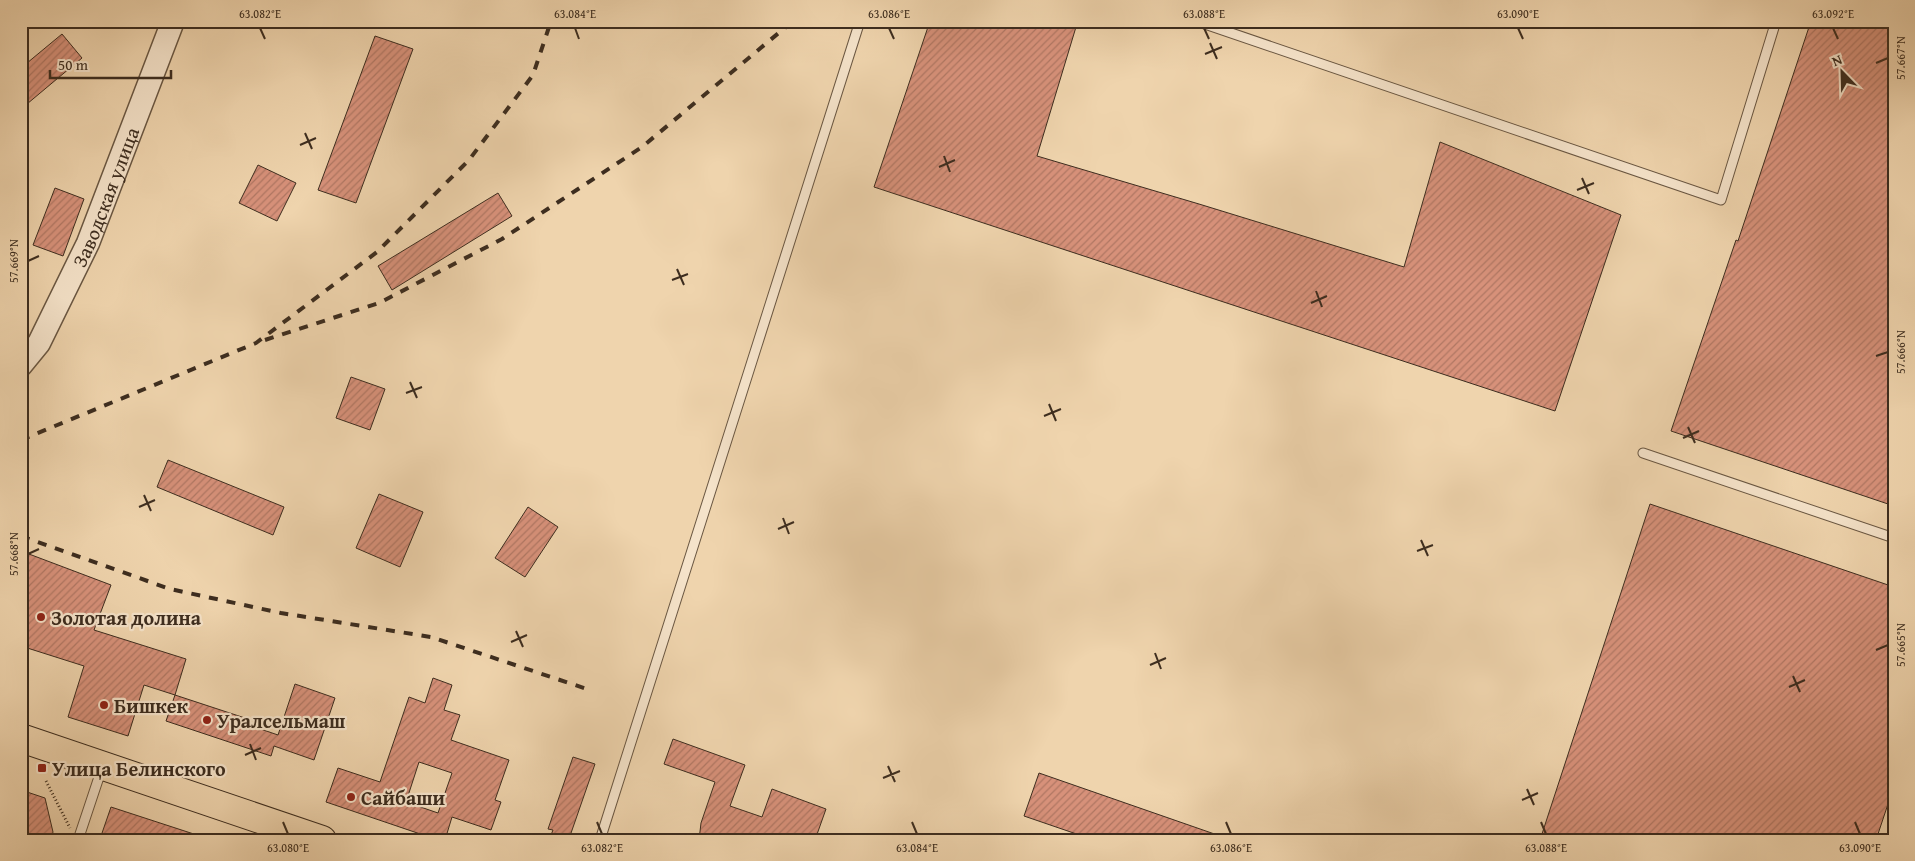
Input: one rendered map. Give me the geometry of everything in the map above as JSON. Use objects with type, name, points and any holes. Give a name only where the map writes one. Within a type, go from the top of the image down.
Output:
[{"type":"main road","points":[[21,738],[322,840]]},
{"type":"street","name":"Заводская улица","points":[[21,365],[39,343],[88,243],[172,21]]},
{"type":"lane","points":[[600,840],[860,21]]},
{"type":"lane","points":[[1196,21],[1721,200],[1776,21]]},
{"type":"lane","points":[[1643,453],[1894,538]]},
{"type":"lane","points":[[78,840],[103,766]]},
{"type":"path","points":[[46,781],[72,831]]},
{"type":"path","points":[[1041,835],[1054,840]]},
{"type":"building","points":[[930,21],[1057,21],[1076,27],[1037,156],[1404,267],[1440,142],[1621,215],[1555,411],[874,187]]},
{"type":"building","points":[[1811,21],[1894,21],[1894,506],[1671,431],[1736,240],[1738,241]]},
{"type":"building","points":[[62,34],[82,58],[21,109],[21,68]]},
{"type":"building","points":[[375,36],[413,49],[356,203],[318,190]]},
{"type":"building","points":[[258,165],[296,183],[277,221],[239,203]]},
{"type":"building","points":[[55,188],[84,199],[63,256],[33,245]]},
{"type":"building","points":[[498,193],[512,216],[392,290],[378,266]]},
{"type":"building","points":[[351,377],[385,389],[370,430],[336,418]]},
{"type":"building","points":[[168,460],[284,507],[273,535],[157,487]]},
{"type":"building","points":[[379,494],[423,512],[400,567],[356,548]]},
{"type":"building","points":[[1650,504],[1894,587],[1894,786],[1876,840],[1540,840]]},
{"type":"building","points":[[528,507],[558,527],[525,577],[495,558]]},
{"type":"building","points":[[21,551],[111,585],[94,630],[186,659],[175,695],[144,685],[128,736],[68,717],[84,666],[21,646]]},
{"type":"building","points":[[433,678],[452,685],[444,710],[460,715],[451,740],[509,760],[495,800],[501,802],[491,830],[452,817],[445,840],[438,840],[326,802],[338,768],[380,782],[409,697],[425,703]],"holes":[[[419,762],[452,773],[438,813],[406,802]]]},
{"type":"building","points":[[295,684],[335,698],[314,760],[274,746],[271,756],[166,721],[175,695],[248,719],[246,724],[278,735]]},
{"type":"building","points":[[673,739],[745,765],[730,806],[762,817],[772,789],[826,809],[815,840],[699,840],[701,823],[715,782],[664,764]]},
{"type":"building","points":[[573,757],[595,764],[570,836],[567,835],[566,840],[549,840],[553,830],[548,829]]},
{"type":"building","points":[[1039,773],[1226,838],[1226,840],[1094,840],[1024,816]]},
{"type":"building","points":[[21,790],[45,798],[53,832],[51,840],[21,840]]},
{"type":"building","points":[[111,807],[203,837],[202,840],[113,840],[101,836]]},
{"type":"railway","points":[[21,440],[256,343],[377,252],[469,160],[533,75],[551,21]]},
{"type":"railway","points":[[265,340],[379,303],[502,239],[642,147],[793,21]]},
{"type":"railway","points":[[21,536],[170,589],[281,613],[431,637],[587,689]]},
{"type":"place","name":"Золотая долина","points":[[41,617]]},
{"type":"place","name":"Бишкек","points":[[104,705]]},
{"type":"place","name":"Уралсельмаш","points":[[207,720]]},
{"type":"place","name":"Улица Белинского","points":[[42,768]]},
{"type":"place","name":"Сайбаши","points":[[351,797]]}]
